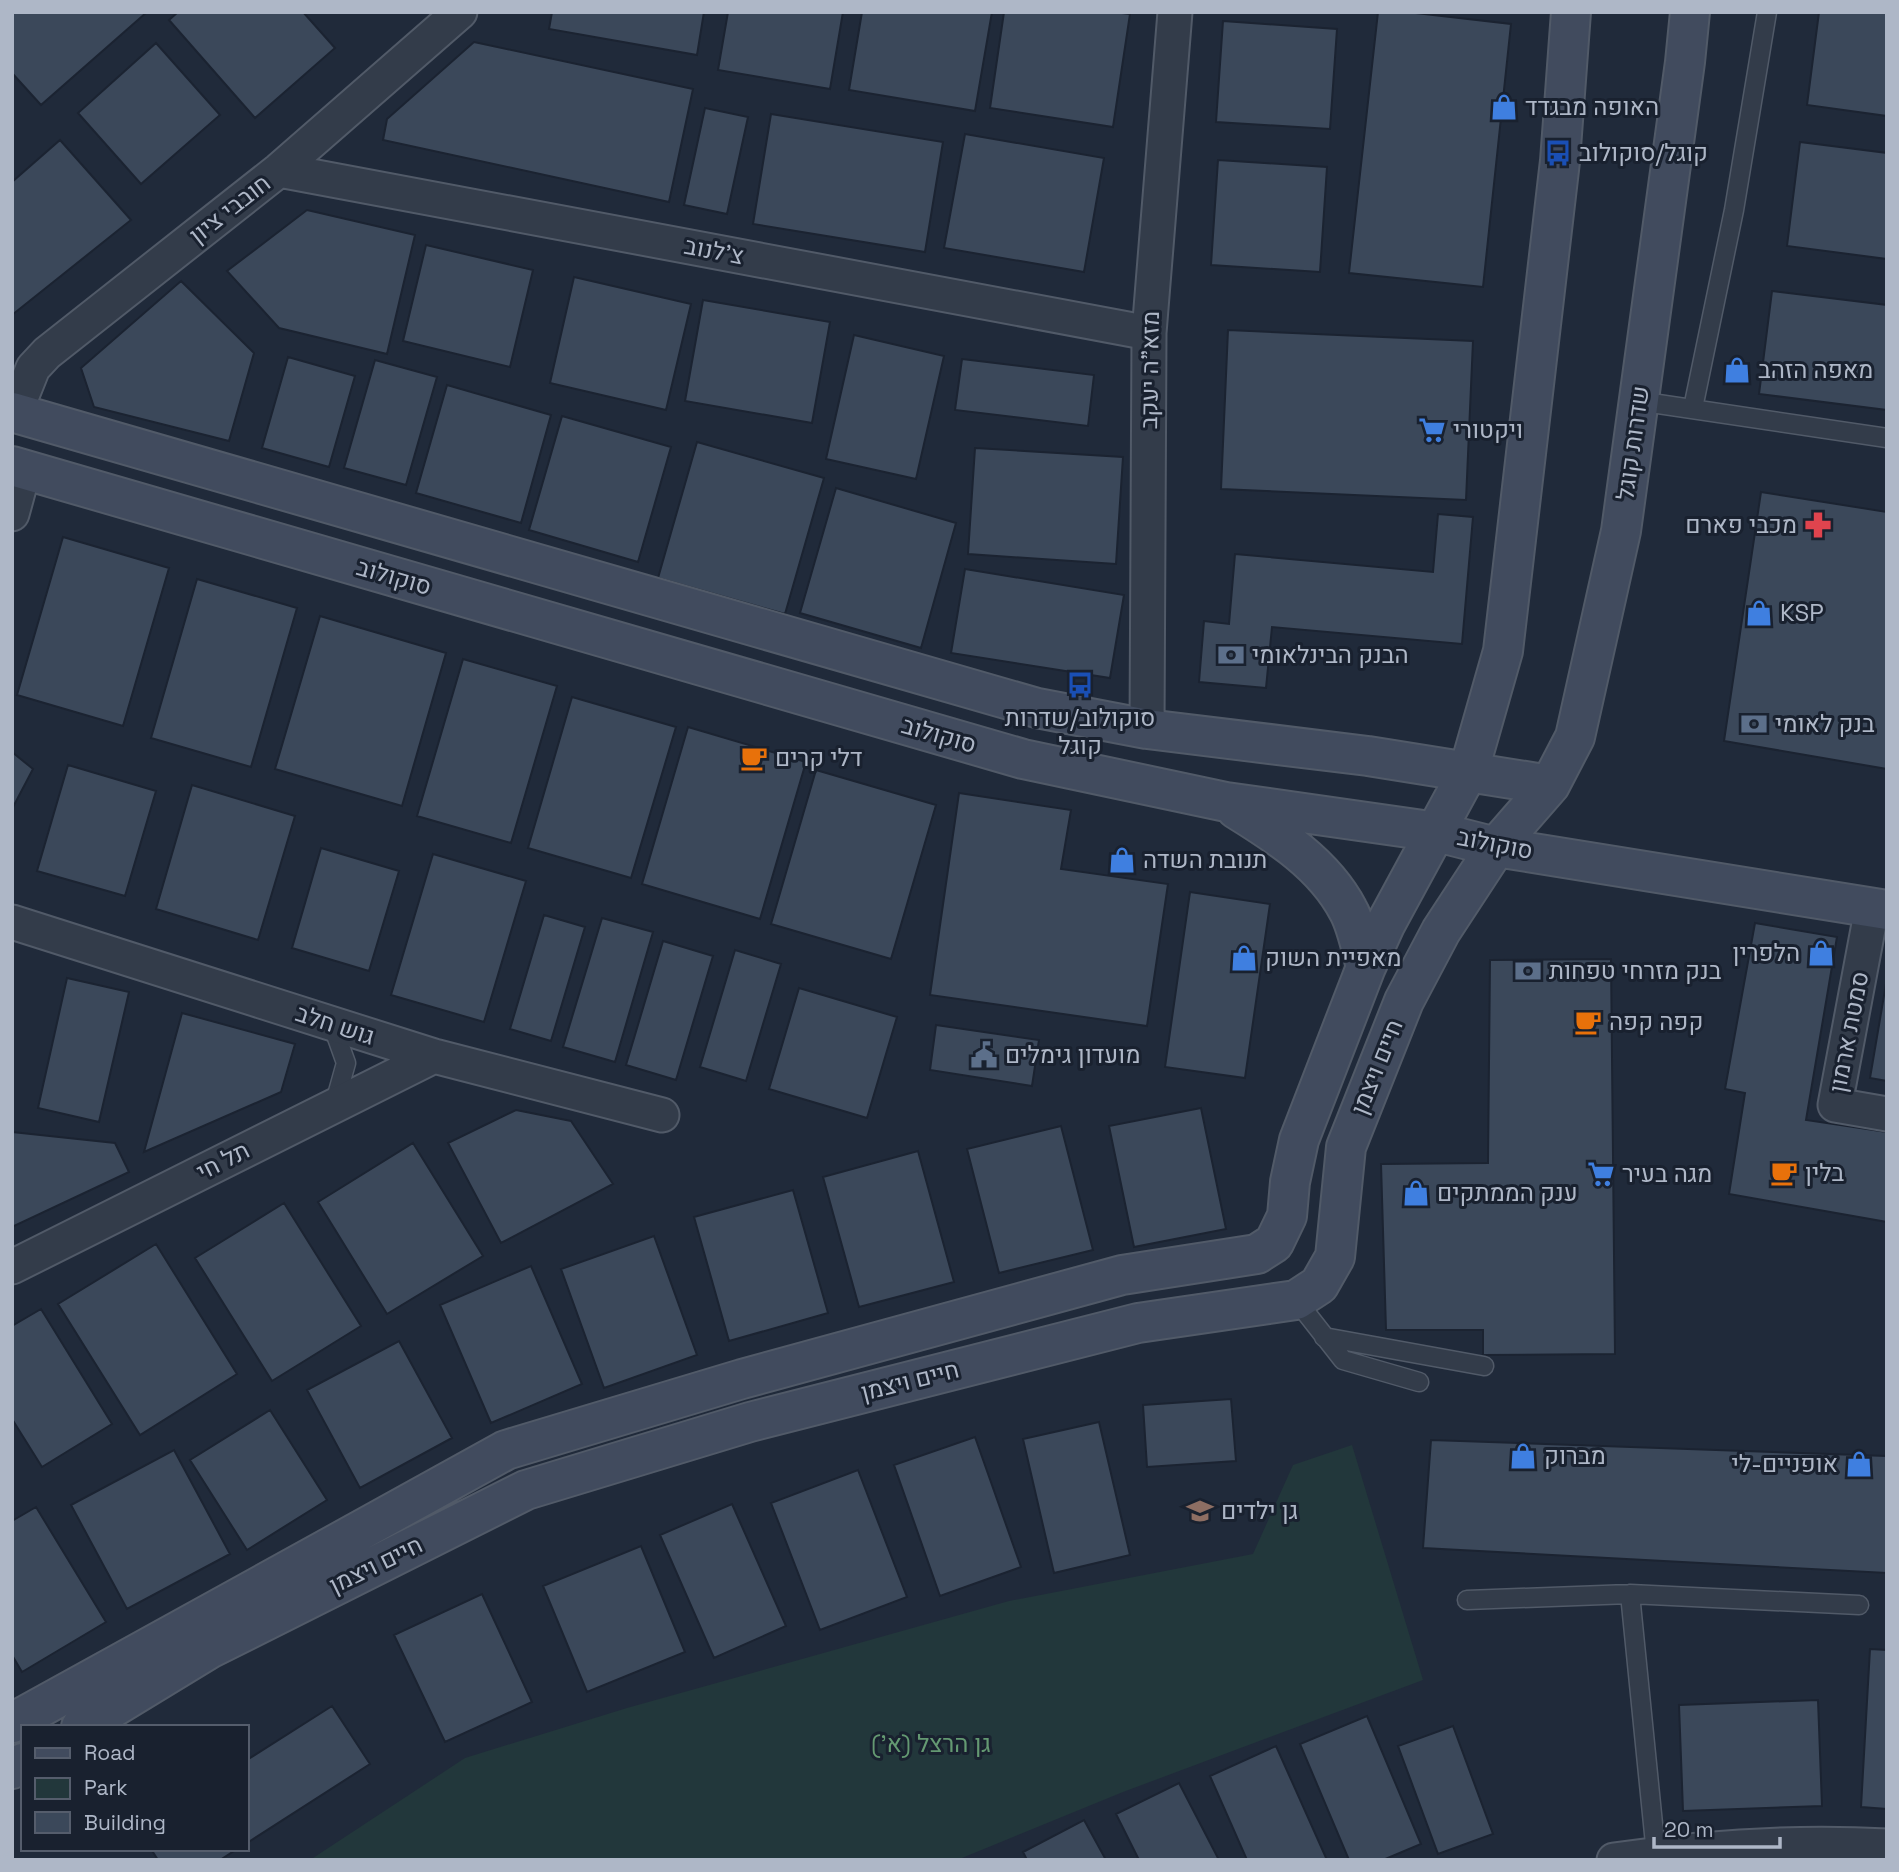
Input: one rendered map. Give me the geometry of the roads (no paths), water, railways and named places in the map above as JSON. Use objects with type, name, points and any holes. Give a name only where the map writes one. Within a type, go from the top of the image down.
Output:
[{"type":"street","name":"חובבי ציון","points":[[14,413],[33,368],[47,353],[279,170],[460,12]]},
{"type":"street","name":"מזא\"ה יעקב","points":[[1147,729],[1149,333],[1175,12]]},
{"type":"street","points":[[1437,832],[1469,770],[1503,651],[1560,160],[1571,12]]},
{"type":"street","name":"שדרות קוגל","points":[[1496,846],[1550,785],[1575,737],[1620,531],[1690,12]]},
{"type":"street","name":"צ'לנוב","points":[[279,170],[1149,333]]},
{"type":"street","points":[[12,514],[18,468],[14,413],[1037,708],[1147,729],[1469,770],[1550,785]]},
{"type":"street","name":"סוקולוב","points":[[18,468],[1023,760],[1226,802],[1437,832],[1496,846],[1879,909]]},
{"type":"street","points":[[1226,802],[1287,842],[1331,883],[1349,911],[1366,967]]},
{"type":"street","name":"חיים ויצמן","points":[[12,1723],[506,1451],[742,1379],[1122,1275],[1257,1254],[1274,1243],[1287,1216],[1290,1182],[1299,1140],[1366,967],[1385,925],[1437,832]]},
{"type":"street","name":"חיים ויצמן","points":[[84,1725],[209,1648],[526,1490],[750,1422],[1138,1322],[1296,1300],[1318,1285],[1335,1257],[1346,1147],[1404,1000],[1441,931],[1496,846]]},
{"type":"street","name":"סמטת ארמון","points":[[1879,909],[1835,1105],[1887,1114]]},
{"type":"street","name":"גוש חלב","points":[[12,922],[434,1056],[662,1115]]},
{"type":"street","name":"תל חי","points":[[12,1267],[434,1056]]},
{"type":"street","points":[[1614,1860],[1656,1854],[1830,1843],[1887,1846]]},
{"type":"lane","points":[[1693,408],[1734,210],[1767,12]]},
{"type":"lane","points":[[1638,401],[1887,438]]},
{"type":"lane","points":[[332,1024],[346,1063],[334,1106]]},
{"type":"lane","points":[[1296,1300],[1343,1360],[1419,1382]]},
{"type":"lane","points":[[1324,1337],[1484,1366]]},
{"type":"lane","points":[[1467,1600],[1630,1594],[1859,1605]]},
{"type":"lane","points":[[1630,1594],[1656,1854]]},
{"type":"place","name":"האופה מבגדד","points":[[1504,107]]},
{"type":"place","name":"קוגל/סוקולוב","points":[[1558,153]]},
{"type":"place","name":"מאפה הזהב","points":[[1737,370]]},
{"type":"place","name":"ויקטורי","points":[[1432,430]]},
{"type":"place","name":"מכבי פארם","points":[[1818,525]]},
{"type":"place","name":"KSP","points":[[1759,613]]},
{"type":"place","name":"הבנק הבינלאומי","points":[[1231,655]]},
{"type":"place","name":"סוקולוב/שדרות קוגל","points":[[1080,685]]},
{"type":"place","name":"בנק לאומי","points":[[1754,724]]},
{"type":"place","name":"דלי קרים","points":[[754,758]]},
{"type":"place","name":"תנובת השדה","points":[[1122,860]]},
{"type":"place","name":"הלפרין","points":[[1821,953]]},
{"type":"place","name":"מאפיית השוק","points":[[1244,958]]},
{"type":"place","name":"בנק מזרחי טפחות","points":[[1528,971]]},
{"type":"place","name":"קפה קפה","points":[[1588,1022]]},
{"type":"place","name":"מועדון גימלים","points":[[984,1055]]},
{"type":"place","name":"בלין","points":[[1784,1173]]},
{"type":"place","name":"מגה בעיר","points":[[1601,1174]]},
{"type":"place","name":"ענק הממתקים","points":[[1416,1193]]},
{"type":"place","name":"מברוק","points":[[1523,1456]]},
{"type":"place","name":"אופניים-לי","points":[[1859,1464]]},
{"type":"place","name":"גן ילדים","points":[[1200,1511]]},
{"type":"park label","name":"גן הרצל (א')","points":[[931,1744]]}]
